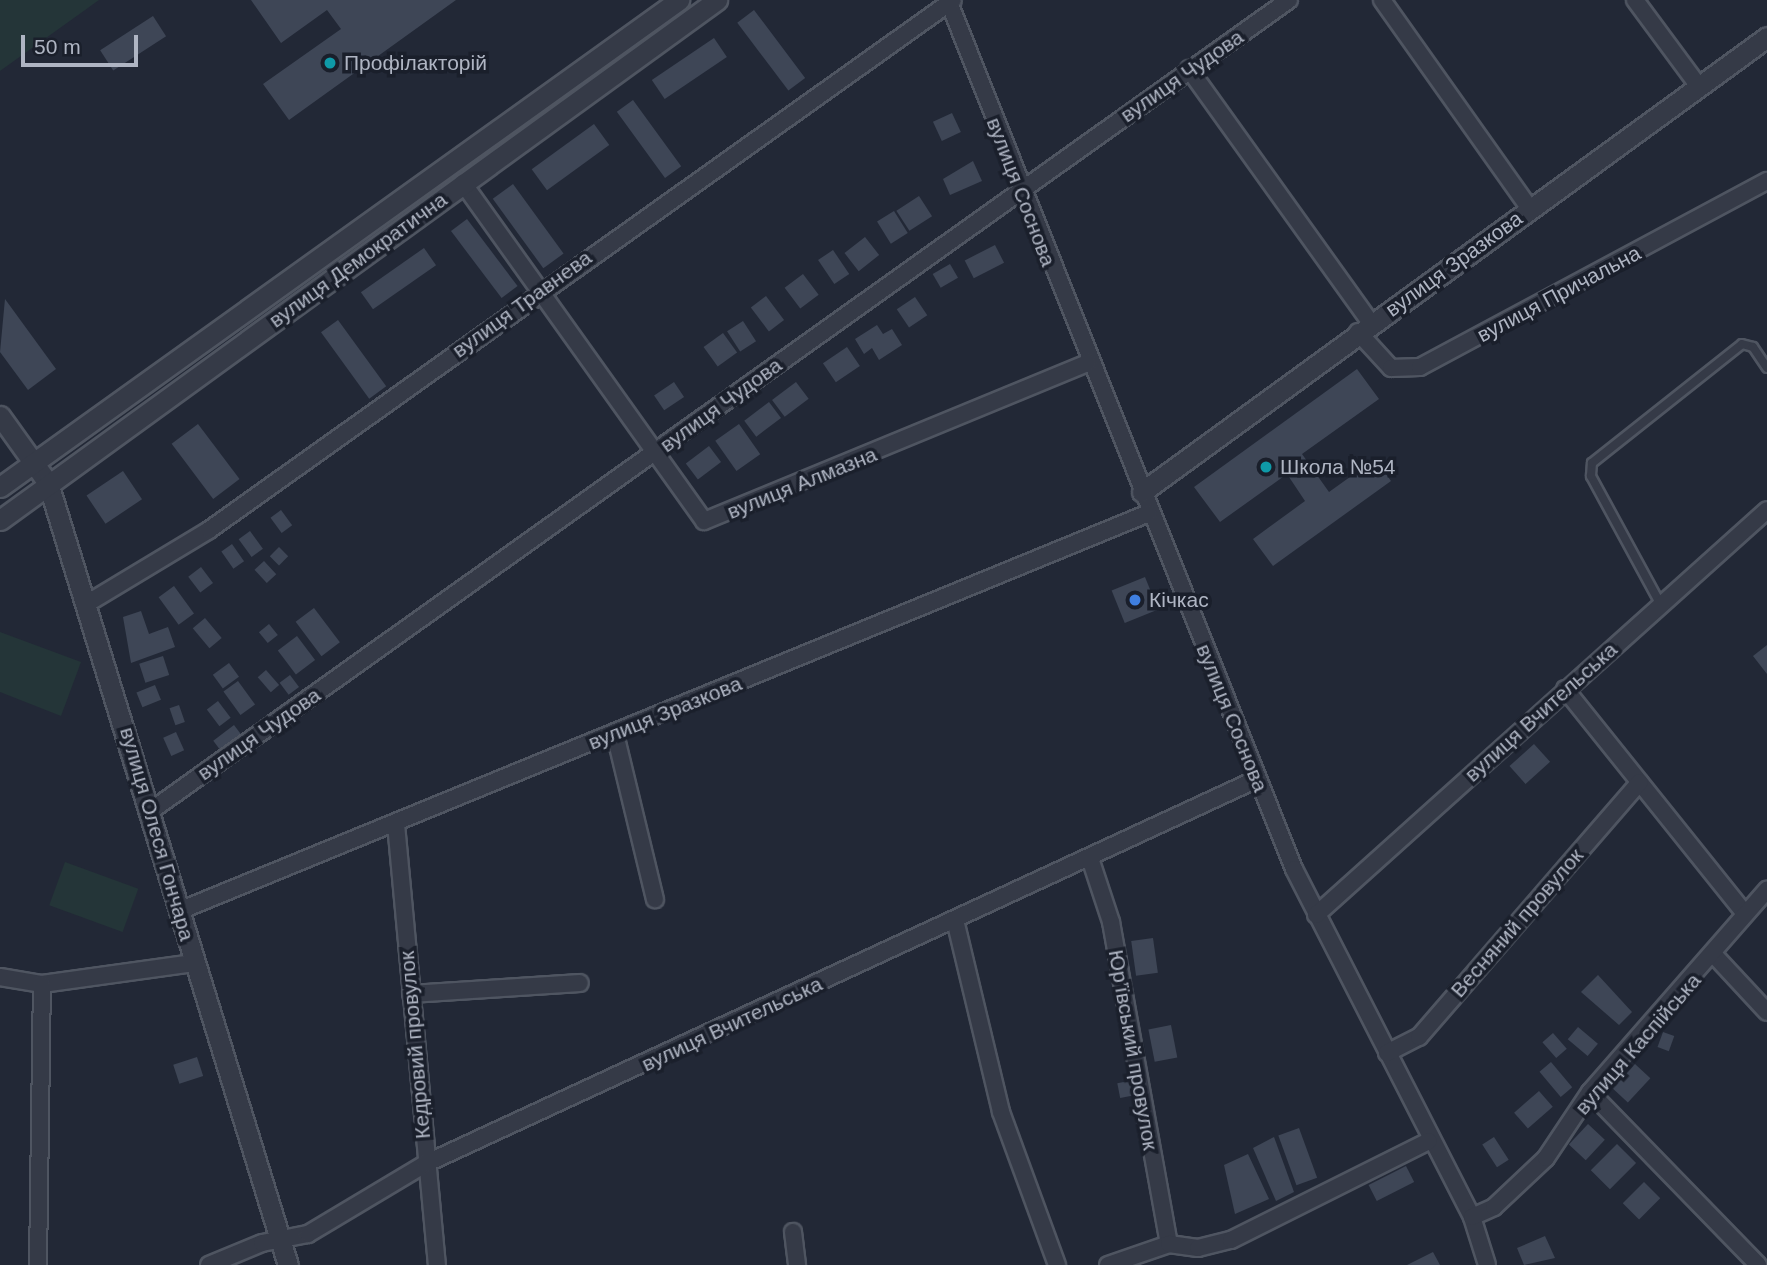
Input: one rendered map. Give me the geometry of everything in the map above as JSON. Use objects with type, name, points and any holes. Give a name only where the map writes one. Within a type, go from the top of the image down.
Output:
[{"type":"street","name":"вулиця Демократична","points":[[0,487],[679,0]]},
{"type":"street","name":"вулиця Демократична","points":[[0,520],[717,0]]},
{"type":"street","name":"вулиця Чудова","points":[[152,810],[1289,0]]},
{"type":"street","points":[[1382,0],[1530,209]]},
{"type":"street","points":[[1635,0],[1699,85]]},
{"type":"street","name":"вулиця Соснова","points":[[950,1],[1020,192],[1257,779],[1316,915],[1429,1141],[1472,1217],[1487,1265]]},
{"type":"street","name":"вулиця Травнева","points":[[88,603],[198,538],[950,1]]},
{"type":"street","name":"вулиця Зразкова","points":[[1142,492],[1767,37]]},
{"type":"street","name":"вулиця Причальна","points":[[1189,69],[1391,368],[1420,367],[1767,181]]},
{"type":"street","name":"вулиця Алмазна","points":[[463,183],[653,454],[702,519],[712,520],[1088,363]]},
{"type":"street","name":"вулиця Олеся Гончара","points":[[0,416],[48,483],[152,810],[194,963],[288,1265]]},
{"type":"street","name":"вулиця Вчительська","points":[[1316,915],[1767,510]]},
{"type":"street","name":"вулиця Зразкова","points":[[180,911],[1149,513]]},
{"type":"street","points":[[1565,689],[1745,914]]},
{"type":"street","points":[[615,734],[655,899]]},
{"type":"street","name":"вулиця Вчительська","points":[[209,1265],[262,1243],[281,1243],[308,1234],[425,1164],[1257,779]]},
{"type":"street","name":"Весняний провулок","points":[[1387,1053],[1419,1037],[1640,782]]},
{"type":"street","name":"Кедровий провулок","points":[[397,824],[425,1164],[437,1265]]},
{"type":"street","name":"Юр’ївський провулок","points":[[1090,858],[1111,922],[1168,1244]]},
{"type":"street","name":"вулиця Каспійська","points":[[1472,1217],[1494,1207],[1546,1158],[1590,1092],[1714,956],[1745,914],[1767,890]]},
{"type":"street","points":[[955,920],[1001,1112],[1057,1265]]},
{"type":"street","points":[[1714,956],[1767,1012]]},
{"type":"street","points":[[0,977],[42,984],[194,963]]},
{"type":"street","points":[[38,1265],[42,984]]},
{"type":"street","points":[[411,994],[580,984]]},
{"type":"street","points":[[1590,1092],[1753,1263]]},
{"type":"street","points":[[1108,1265],[1168,1244],[1198,1248],[1231,1240],[1429,1141]]},
{"type":"street","points":[[793,1231],[797,1265]]},
{"type":"street","points":[[1198,1248],[1202,1265]]},
{"type":"lane","points":[[1661,605],[1591,476],[1592,463],[1742,344],[1753,347],[1767,368]]},
{"type":"shaded area","points":[[0,0],[99,0],[0,71]]},
{"type":"shaded area","points":[[0,632],[81,662],[61,716],[0,692]]},
{"type":"shaded area","points":[[65,862],[138,889],[123,932],[49,905]]},
{"type":"building","name":"Профілакторій","points":[[251,0],[456,0],[289,120],[263,84],[341,29],[327,10],[281,43]]},
{"type":"building","points":[[754,10],[805,78],[788,91],[737,23]]},
{"type":"building","points":[[153,16],[166,36],[113,70],[100,50]]},
{"type":"building","points":[[714,38],[727,57],[665,99],[652,80]]},
{"type":"building","points":[[633,100],[681,166],[665,178],[617,112]]},
{"type":"building","points":[[952,113],[961,132],[942,141],[933,122]]},
{"type":"building","points":[[594,124],[609,145],[547,190],[532,169]]},
{"type":"building","points":[[973,161],[982,181],[950,195],[943,179]]},
{"type":"building","points":[[513,184],[564,254],[543,268],[493,199]]},
{"type":"building","points":[[919,196],[932,216],[909,231],[896,211]]},
{"type":"building","points":[[894,211],[908,233],[891,244],[877,222]]},
{"type":"building","points":[[467,219],[518,286],[502,298],[451,231]]},
{"type":"building","points":[[865,237],[879,255],[859,271],[845,253]]},
{"type":"building","points":[[995,245],[1004,263],[974,278],[965,260]]},
{"type":"building","points":[[424,248],[436,265],[373,309],[361,292]]},
{"type":"building","points":[[833,250],[849,274],[834,284],[818,260]]},
{"type":"building","points":[[950,264],[958,278],[941,288],[933,274]]},
{"type":"building","points":[[803,274],[819,295],[800,309],[785,288]]},
{"type":"building","points":[[766,296],[784,320],[769,331],[751,307]]},
{"type":"building","points":[[915,297],[927,315],[909,328],[897,309]]},
{"type":"building","points":[[5,299],[56,369],[28,390],[0,352]]},
{"type":"building","points":[[338,320],[386,386],[369,399],[321,332]]},
{"type":"building","points":[[743,321],[756,341],[740,351],[727,331]]},
{"type":"building","points":[[877,325],[883,334],[892,329],[902,345],[879,360],[872,348],[864,354],[855,339]]},
{"type":"building","points":[[723,333],[737,352],[718,367],[704,347]]},
{"type":"building","points":[[847,347],[860,366],[836,382],[823,363]]},
{"type":"building","name":"Школа №54","points":[[1357,369],[1379,399],[1302,454],[1329,492],[1375,459],[1391,481],[1273,566],[1253,539],[1305,501],[1287,474],[1220,522],[1194,487]]},
{"type":"building","points":[[674,382],[684,397],[664,410],[654,395]]},
{"type":"building","points":[[796,382],[809,399],[785,417],[772,400]]},
{"type":"building","points":[[769,402],[781,418],[756,437],[744,421]]},
{"type":"building","points":[[198,424],[240,479],[213,499],[172,444]]},
{"type":"building","points":[[739,424],[760,454],[736,471],[715,441]]},
{"type":"building","points":[[709,446],[721,462],[698,479],[686,463]]},
{"type":"building","points":[[123,471],[142,499],[106,524],[87,496]]},
{"type":"building","points":[[281,510],[292,525],[282,533],[270,518]]},
{"type":"building","points":[[250,531],[263,549],[252,557],[239,539]]},
{"type":"building","points":[[232,544],[244,561],[233,569],[221,551]]},
{"type":"building","points":[[279,547],[288,556],[279,565],[270,556]]},
{"type":"building","points":[[264,561],[276,574],[267,583],[254,570]]},
{"type":"building","points":[[201,567],[213,583],[200,593],[188,577]]},
{"type":"building","name":"Кічкас","points":[[1145,577],[1158,609],[1125,623],[1112,590]]},
{"type":"building","points":[[174,586],[194,614],[179,625],[159,597]]},
{"type":"building","points":[[314,608],[340,642],[322,656],[296,622]]},
{"type":"building","points":[[141,611],[149,634],[168,627],[175,647],[131,663],[123,617]]},
{"type":"building","points":[[205,618],[222,638],[209,648],[193,628]]},
{"type":"building","points":[[269,624],[278,635],[268,643],[259,632]]},
{"type":"building","points":[[297,636],[315,660],[296,674],[278,650]]},
{"type":"building","points":[[1767,645],[1767,674],[1753,656]]},
{"type":"building","points":[[163,656],[169,675],[145,683],[139,664]]},
{"type":"building","points":[[229,663],[239,677],[223,689],[213,675]]},
{"type":"building","points":[[266,670],[279,685],[271,692],[258,677]]},
{"type":"building","points":[[290,675],[299,687],[289,695],[280,683]]},
{"type":"building","points":[[238,681],[255,704],[240,715],[223,692]]},
{"type":"building","points":[[155,685],[161,700],[142,707],[136,692]]},
{"type":"building","points":[[218,701],[231,718],[219,726],[207,709]]},
{"type":"building","points":[[179,705],[185,722],[175,725],[170,708]]},
{"type":"building","points":[[234,725],[243,737],[222,753],[213,741]]},
{"type":"building","points":[[176,732],[184,750],[171,756],[163,738]]},
{"type":"building","points":[[1534,744],[1550,762],[1526,784],[1509,766]]},
{"type":"building","points":[[1153,938],[1158,973],[1136,976],[1131,941]]},
{"type":"building","points":[[1598,975],[1632,1012],[1619,1025],[1581,992]]},
{"type":"building","points":[[1171,1025],[1177,1057],[1155,1062],[1148,1029]]},
{"type":"building","points":[[1578,1027],[1598,1044],[1588,1056],[1568,1039]]},
{"type":"building","points":[[1663,1032],[1674,1036],[1669,1051],[1658,1047]]},
{"type":"building","points":[[1553,1033],[1567,1049],[1556,1058],[1542,1042]]},
{"type":"building","points":[[197,1057],[203,1076],[179,1084],[173,1065]]},
{"type":"building","points":[[1551,1062],[1572,1087],[1561,1097],[1540,1072]]},
{"type":"building","points":[[1635,1064],[1650,1078],[1628,1102],[1612,1088]]},
{"type":"building","points":[[1134,1080],[1137,1095],[1120,1098],[1117,1083]]},
{"type":"building","points":[[1539,1091],[1553,1107],[1528,1128],[1514,1113]]},
{"type":"building","points":[[1588,1124],[1605,1140],[1586,1160],[1569,1144]]},
{"type":"building","points":[[1299,1128],[1317,1178],[1296,1185],[1278,1136]]},
{"type":"building","points":[[1274,1137],[1294,1192],[1276,1201],[1253,1148]]},
{"type":"building","points":[[1494,1137],[1509,1160],[1497,1167],[1482,1145]]},
{"type":"building","points":[[1617,1144],[1636,1163],[1610,1189],[1591,1170]]},
{"type":"building","points":[[1248,1154],[1269,1199],[1235,1214],[1224,1165]]},
{"type":"building","points":[[1406,1166],[1414,1182],[1377,1201],[1369,1185]]},
{"type":"building","points":[[1644,1182],[1660,1198],[1639,1219],[1623,1203]]},
{"type":"building","points":[[1545,1236],[1555,1258],[1524,1265],[1517,1248]]},
{"type":"building","points":[[1433,1252],[1440,1265],[1407,1265]]},
{"type":"place","name":"Профілакторій","points":[[330,63]]},
{"type":"place","name":"Школа №54","points":[[1266,467]]},
{"type":"place","name":"Кічкас","points":[[1135,600]]}]
